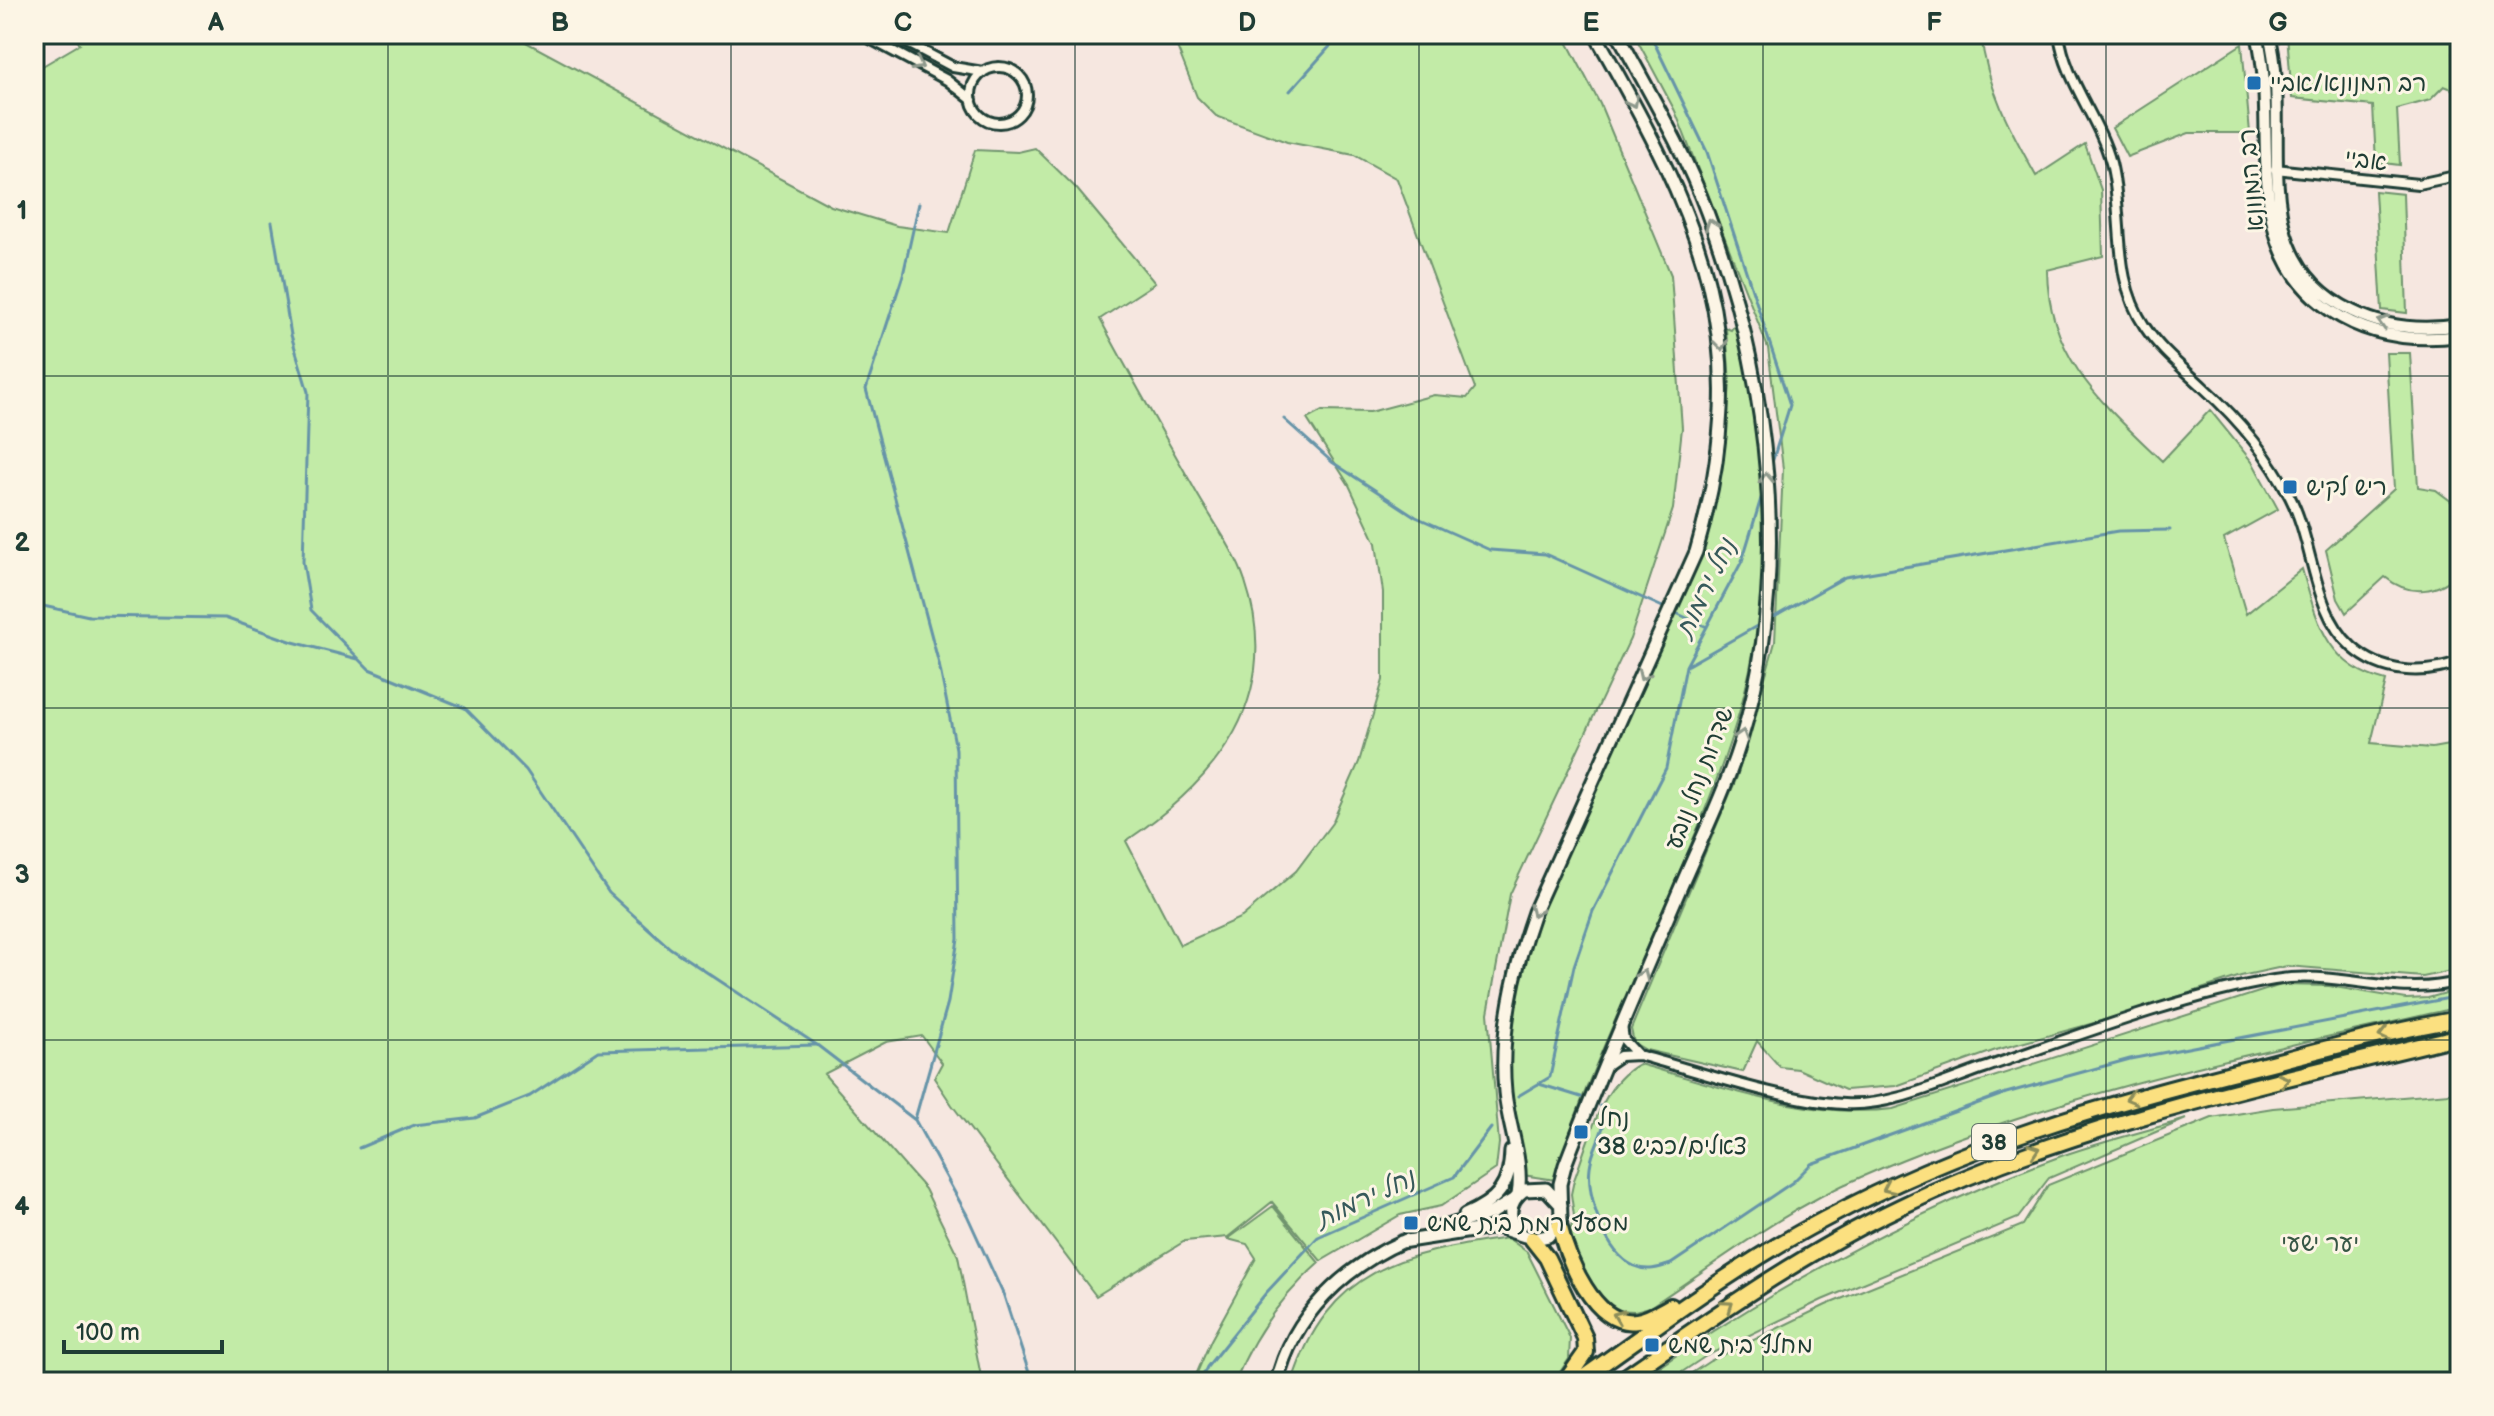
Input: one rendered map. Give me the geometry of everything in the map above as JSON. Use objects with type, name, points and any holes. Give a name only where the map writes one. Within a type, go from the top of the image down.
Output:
[{"type":"highway","name":"38","points":[[1577,1382],[1714,1284],[1825,1218],[2012,1135],[2142,1095],[2460,1019]]},
{"type":"highway","name":"38","points":[[1618,1382],[1771,1276],[1959,1180],[2018,1156],[2153,1113],[2460,1036]]},
{"type":"highway","points":[[1559,1225],[1566,1248],[1588,1291],[1603,1309],[1618,1319],[1634,1321],[1650,1317],[1714,1284]]},
{"type":"highway","points":[[1532,1239],[1547,1258],[1585,1338],[1586,1352],[1565,1382]]},
{"type":"main road","points":[[1517,1231],[1511,1218],[1520,1172],[1512,1138],[1504,1055],[1521,947],[1534,912],[1691,567],[1713,490],[1722,423],[1720,331],[1703,257],[1670,176],[1595,34]]},
{"type":"main road","name":"שדרות נחל נובע","points":[[1561,1205],[1561,1177],[1602,1071],[1740,742],[1763,646],[1767,513],[1759,418],[1748,355],[1728,275],[1693,179],[1618,34]]},
{"type":"main road","points":[[1277,1382],[1294,1340],[1323,1296],[1356,1265],[1498,1196],[1509,1174],[1512,1138]]},
{"type":"main road","points":[[1401,1242],[1483,1228],[1517,1231],[1532,1239],[1545,1238],[1559,1225],[1561,1205],[1553,1193],[1542,1188],[1527,1188],[1492,1213],[1429,1231]]},
{"type":"street","points":[[861,34],[947,80],[972,100]]},
{"type":"street","points":[[891,34],[953,67],[983,72],[1001,67],[1018,74],[1027,90],[1025,107],[1012,120],[995,123],[979,115],[972,100],[972,88],[983,72]]},
{"type":"street","points":[[2059,34],[2068,67],[2111,165],[2121,266],[2133,308],[2157,344],[2241,424],[2282,483],[2300,518],[2325,604],[2337,630],[2363,656],[2390,668],[2424,671],[2460,662]]},
{"type":"street","name":"רב המנונא","points":[[2257,34],[2263,66],[2272,169],[2280,212],[2289,243],[2307,274],[2331,298],[2361,315],[2398,326],[2460,325]]},
{"type":"street","name":"רב המנונא","points":[[2269,34],[2275,78],[2269,215],[2277,244],[2290,269],[2318,301],[2345,319],[2382,334],[2431,340],[2460,336]]},
{"type":"street","name":"אביי","points":[[2272,169],[2418,184],[2460,175]]},
{"type":"street","points":[[1602,1071],[1620,1056],[1638,1055],[1813,1100],[1846,1105],[1885,1101],[2102,1028],[2264,982],[2321,977],[2425,988],[2460,981]]},
{"type":"street","points":[[1622,1024],[1624,1040],[1638,1055]]},
{"type":"green space","points":[[72,34],[511,34],[831,206],[897,226],[949,233],[975,150],[1018,152],[1035,148],[1076,188],[1155,283],[1100,319],[1235,558],[1245,581],[1255,623],[1256,662],[1249,698],[1235,732],[1189,791],[1126,841],[1180,945],[1242,917],[1296,871],[1332,823],[1359,762],[1383,680],[1383,592],[1376,543],[1349,485],[1307,419],[1322,411],[1370,412],[1434,395],[1467,398],[1475,388],[1397,179],[1354,155],[1287,142],[1216,116],[1197,97],[1172,34],[1563,34],[1600,104],[1671,275],[1682,428],[1673,509],[1630,639],[1510,894],[1488,1013],[1499,1143],[1496,1169],[1441,1206],[1400,1215],[1321,1261],[1272,1202],[1228,1237],[1185,1241],[1096,1296],[952,1105],[934,1078],[942,1063],[922,1036],[886,1042],[824,1074],[925,1189],[958,1256],[982,1382],[34,1382],[34,71],[80,44]]},
{"type":"green space","points":[[1634,34],[1981,34],[1994,90],[2036,176],[2085,144],[2101,190],[2103,256],[2047,270],[2057,329],[2068,354],[2100,399],[2162,461],[2210,410],[2253,463],[2278,509],[2224,539],[2246,614],[2302,569],[2319,623],[2337,653],[2366,674],[2386,681],[2371,743],[2432,748],[2460,743],[2460,969],[2423,977],[2287,966],[2241,976],[2116,1017],[1996,1050],[1896,1086],[1845,1090],[1798,1069],[1780,1067],[1757,1041],[1743,1072],[1646,1050],[1634,1043],[1631,1029],[1737,777],[1775,642],[1783,469],[1768,348],[1675,111]]},
{"type":"green space","points":[[2287,34],[2453,34],[2454,64],[2460,66],[2460,92],[2444,86],[2430,100],[2397,109],[2400,165],[2376,162],[2373,106],[2292,98]]},
{"type":"green space","points":[[2242,44],[2250,133],[2189,133],[2127,157],[2112,128]]},
{"type":"green space","points":[[2375,191],[2403,194],[2407,313],[2382,310]]},
{"type":"green space","points":[[1735,325],[1755,419],[1763,519],[1758,619],[1739,713],[1674,886],[1579,1107],[1556,1180],[1523,1175],[1507,1063],[1517,981],[1537,915],[1700,559],[1722,471],[1730,384],[1726,328],[1731,330]]},
{"type":"green space","points":[[2386,353],[2410,353],[2418,487],[2436,490],[2460,508],[2460,571],[2443,584],[2424,590],[2404,588],[2385,577],[2346,613],[2338,599],[2326,550],[2394,489]]},
{"type":"green space","points":[[2281,985],[2329,986],[2406,999],[2428,998],[2460,989],[2460,1007],[2156,1078],[2081,1098],[1933,1147],[1806,1204],[1650,1307],[1635,1311],[1611,1310],[1593,1291],[1568,1240],[1574,1216],[1571,1194],[1574,1180],[1598,1115],[1614,1085],[1639,1064],[1796,1105],[1860,1111],[1893,1109]]},
{"type":"green space","name":"יער ישעי","points":[[2460,1092],[2460,1382],[1678,1382],[1710,1361],[1826,1305],[2023,1225],[2048,1185],[2212,1118],[2273,1108]]},
{"type":"green space","points":[[2186,1119],[2049,1178],[2018,1218],[1822,1300],[1706,1356],[1667,1382],[1637,1382],[1790,1285],[1897,1227],[2064,1155]]},
{"type":"green space","points":[[1273,1206],[1319,1263],[1270,1318],[1235,1382],[1193,1382],[1211,1340],[1256,1258],[1247,1244],[1228,1239]]},
{"type":"green space","points":[[1508,1238],[1527,1252],[1570,1338],[1569,1359],[1553,1382],[1292,1382],[1307,1344],[1326,1314],[1348,1290],[1374,1273],[1403,1260]]},
{"type":"waterway","points":[[1290,91],[1341,34]]},
{"type":"waterway","name":"נחל ירמות","points":[[1650,34],[1707,152],[1790,405],[1770,469]]},
{"type":"waterway","points":[[915,1119],[948,1002],[958,939],[956,749],[939,664],[866,389],[903,275],[919,203]]},
{"type":"waterway","points":[[272,222],[291,335],[308,392],[303,562],[311,610],[369,669],[465,708],[526,770],[609,893],[670,948],[817,1045],[915,1120],[967,1215],[1004,1296],[1032,1382]]},
{"type":"waterway","points":[[1284,419],[1332,462],[1416,517],[1490,550],[1545,554],[1707,627]]},
{"type":"waterway","name":"נחל ירמות","points":[[1518,1096],[1550,1077],[1574,966],[1593,911],[1666,768],[1686,666],[1742,561],[1763,492]]},
{"type":"waterway","points":[[1769,620],[1845,577],[2118,531],[2170,530]]},
{"type":"waterway","points":[[34,604],[89,616],[225,618],[293,642],[358,659]]},
{"type":"waterway","points":[[1688,665],[1762,623]]},
{"type":"waterway","points":[[1600,1106],[1605,1119],[1590,1167],[1595,1208],[1614,1249],[1634,1266],[1653,1269],[1671,1264],[1793,1182],[1811,1164],[2006,1093],[2130,1059],[2460,996]]},
{"type":"waterway","points":[[359,1148],[414,1125],[475,1118],[530,1096],[598,1051],[816,1045]]},
{"type":"waterway","points":[[1539,1084],[1581,1097]]},
{"type":"waterway","name":"נחל ירמות","points":[[1200,1382],[1207,1367],[1266,1293],[1318,1237],[1454,1177],[1491,1128]]},
{"type":"waterway","points":[[110,1382],[111,1378]]},
{"type":"place","name":"רב המנונא/אביי","points":[[2254,83]]},
{"type":"place","name":"ריש לקיש","points":[[2290,487]]},
{"type":"place","name":"נחל צאלים/כביש 38","points":[[1581,1132]]},
{"type":"place","name":"מסעף רמת בית שמש","points":[[1411,1223]]},
{"type":"place","name":"מחלף בית שמש","points":[[1652,1345]]}]
